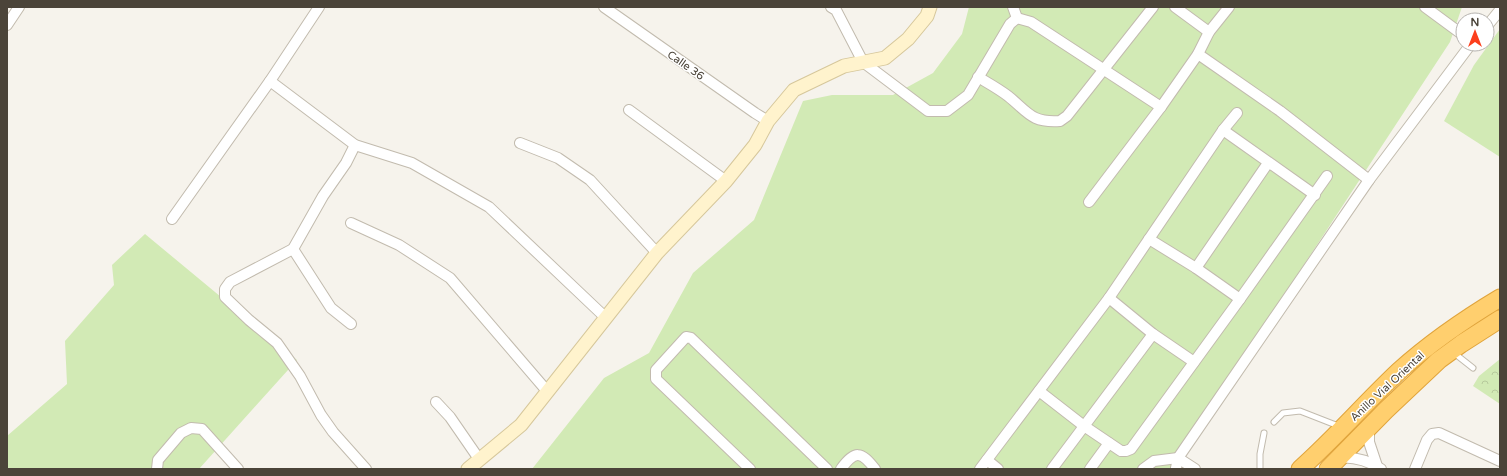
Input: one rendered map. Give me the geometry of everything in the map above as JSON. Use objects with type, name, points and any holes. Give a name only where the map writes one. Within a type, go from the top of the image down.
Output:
[{"type":"highway","name":"Anillo Vial Oriental","points":[[1300,469],[1410,362],[1455,327],[1500,298]]},
{"type":"highway","name":"Anillo Vial Oriental","points":[[1332,464],[1369,426],[1439,360],[1500,319]]},
{"type":"street","points":[[7,24],[19,7]]},
{"type":"street","points":[[172,219],[270,80],[319,7]]},
{"type":"street","name":"Calle 36","points":[[604,7],[768,121]]},
{"type":"street","points":[[831,7],[836,10],[864,62],[928,111],[947,111],[968,95],[1010,24],[1017,18]]},
{"type":"street","points":[[468,469],[521,424],[657,253],[726,181],[755,145],[768,121],[794,90],[844,66],[885,58],[908,39],[927,16],[930,7]]},
{"type":"street","points":[[1013,7],[1017,18]]},
{"type":"street","points":[[978,77],[1007,95],[1028,115],[1040,120],[1052,122],[1060,121],[1067,116],[1153,7]]},
{"type":"street","points":[[1175,7],[1209,32]]},
{"type":"street","points":[[1089,202],[1161,107],[1198,54],[1209,32],[1229,7]]},
{"type":"street","points":[[1425,7],[1455,28]]},
{"type":"street","points":[[1017,18],[1031,22],[1161,107]]},
{"type":"street","points":[[1175,465],[1369,180],[1465,52]]},
{"type":"street","points":[[1198,54],[1280,111],[1369,180]]},
{"type":"street","points":[[270,80],[355,145],[412,163],[489,207],[606,318]]},
{"type":"street","points":[[629,110],[726,181]]},
{"type":"street","points":[[980,469],[1108,298],[1223,130],[1237,113]]},
{"type":"street","points":[[1223,130],[1315,195]]},
{"type":"street","points":[[520,143],[558,158],[590,180],[657,253]]},
{"type":"street","points":[[355,145],[346,163],[323,196],[293,249],[230,282],[225,289],[225,297],[248,320],[277,343],[300,376],[321,415],[333,432],[366,469]]},
{"type":"street","points":[[1196,268],[1268,163]]},
{"type":"street","points":[[1039,391],[1084,426],[1121,451],[1131,449],[1315,195],[1327,176]]},
{"type":"street","points":[[351,223],[399,245],[450,278],[547,391]]},
{"type":"street","points":[[1149,239],[1196,268],[1240,299]]},
{"type":"street","points":[[293,249],[331,308],[351,324]]},
{"type":"street","points":[[1108,298],[1153,334],[1194,362]]},
{"type":"street","points":[[1052,469],[1153,334]]},
{"type":"street","points":[[750,469],[656,378],[656,370],[686,337],[691,338],[827,469]]},
{"type":"street","points":[[436,402],[450,417],[479,459]]},
{"type":"street","points":[[1369,426],[1369,442],[1379,468]]},
{"type":"street","points":[[157,469],[158,460],[181,433],[191,428],[202,430],[238,469]]},
{"type":"street","points":[[1415,469],[1427,440],[1432,434],[1439,433],[1500,461]]},
{"type":"street","points":[[1090,469],[1109,443]]},
{"type":"street","points":[[841,469],[852,457],[859,455],[865,457],[875,469]]},
{"type":"street","points":[[1332,464],[1345,457],[1360,459],[1379,468]]},
{"type":"street","points":[[987,460],[998,469]]},
{"type":"street","points":[[1143,469],[1154,461],[1192,468]]},
{"type":"lane","points":[[1451,351],[1473,368]]},
{"type":"lane","points":[[1274,422],[1283,413],[1300,411],[1343,428]]},
{"type":"lane","points":[[1260,469],[1260,454],[1264,434]]},
{"type":"green space","points":[[969,7],[1462,7],[1460,12],[1455,12],[1455,27],[1450,42],[1170,469],[532,469],[604,378],[649,353],[693,273],[754,220],[803,101],[832,95],[893,95],[933,73],[962,34]]},
{"type":"green space","points":[[1500,29],[1500,157],[1444,121],[1474,65],[1483,52],[1495,52],[1495,36]]},
{"type":"green space","points":[[145,234],[297,360],[199,469],[7,469],[7,436],[67,384],[65,341],[114,285],[112,265]]},
{"type":"green space","points":[[1500,359],[1500,404],[1473,386],[1479,376]]}]
